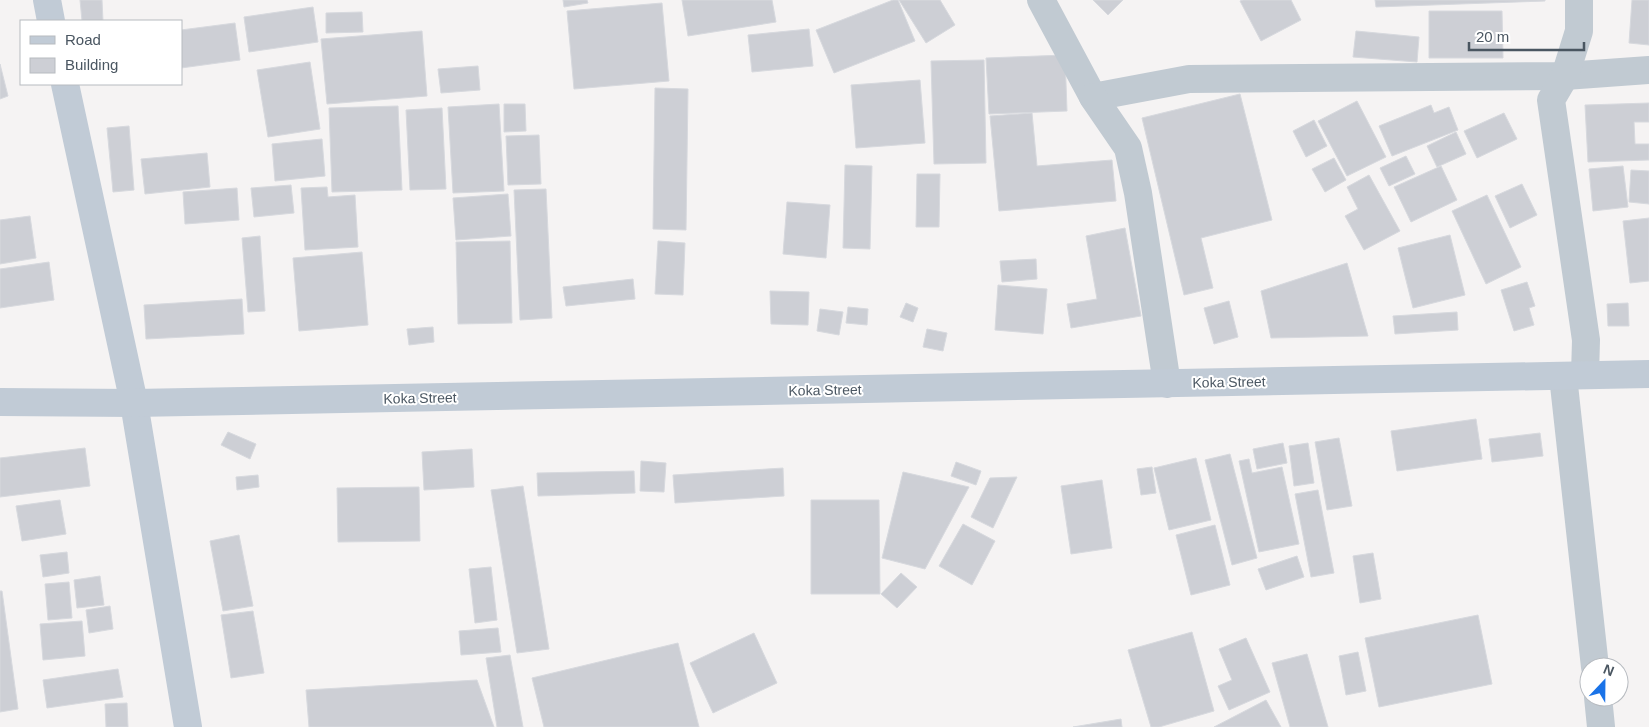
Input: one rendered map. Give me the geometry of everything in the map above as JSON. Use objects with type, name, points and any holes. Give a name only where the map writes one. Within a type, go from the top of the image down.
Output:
[{"type":"main road","points":[[46,0],[51,20]]},
{"type":"main road","points":[[65,85],[134,403],[188,727]]},
{"type":"main road","name":"Koka Street","points":[[0,402],[134,403],[1649,374]]},
{"type":"street","points":[[1041,0],[1093,97],[1128,148],[1138,192],[1167,384]]},
{"type":"street","points":[[1579,0],[1580,31],[1565,76],[1551,100],[1586,340],[1574,376],[1594,657]]},
{"type":"street","points":[[1093,97],[1189,79],[1565,76],[1649,70]]},
{"type":"street","points":[[1599,707],[1602,727]]},
{"type":"building","points":[[80,0],[102,0],[103,20],[82,20]]},
{"type":"building","points":[[563,0],[587,0],[588,3],[564,7]]},
{"type":"building","points":[[682,0],[772,0],[776,22],[688,36]]},
{"type":"building","points":[[893,0],[898,0],[915,41],[834,73],[816,30]]},
{"type":"building","points":[[899,0],[940,0],[955,25],[926,43]]},
{"type":"building","points":[[1093,0],[1123,0],[1108,15]]},
{"type":"building","points":[[1291,0],[1301,20],[1261,41],[1240,1]]},
{"type":"building","points":[[1375,0],[1545,0],[1545,1],[1376,7]]},
{"type":"building","points":[[1632,0],[1649,0],[1649,45],[1629,43]]},
{"type":"building","points":[[662,3],[669,81],[574,89],[567,11]]},
{"type":"building","points":[[313,7],[318,42],[249,52],[244,17]]},
{"type":"building","points":[[1429,11],[1502,11],[1503,58],[1429,58]]},
{"type":"building","points":[[362,12],[363,32],[326,33],[326,13]]},
{"type":"building","points":[[235,23],[240,60],[182,68],[182,30]]},
{"type":"building","points":[[809,29],[813,66],[752,72],[748,35]]},
{"type":"building","points":[[422,31],[427,96],[327,104],[321,39]]},
{"type":"building","points":[[1356,31],[1419,37],[1417,62],[1353,57]]},
{"type":"building","points":[[1065,55],[1067,111],[989,114],[986,58]]},
{"type":"building","points":[[984,60],[986,163],[934,164],[931,61]]},
{"type":"building","points":[[310,62],[320,129],[268,137],[257,70]]},
{"type":"building","points":[[0,64],[8,96],[0,99]]},
{"type":"building","points":[[478,66],[480,90],[441,93],[438,69]]},
{"type":"building","points":[[920,80],[925,143],[856,148],[851,85]]},
{"type":"building","points":[[655,88],[688,89],[686,230],[653,229]]},
{"type":"building","points":[[1240,94],[1272,220],[1201,238],[1213,288],[1184,295],[1142,118]]},
{"type":"building","points":[[1357,101],[1386,157],[1347,176],[1318,121]]},
{"type":"building","points":[[1649,103],[1649,122],[1634,122],[1635,144],[1649,144],[1649,160],[1588,162],[1585,105]]},
{"type":"building","points":[[499,104],[504,191],[453,193],[448,107]]},
{"type":"building","points":[[504,104],[525,104],[526,131],[504,132]]},
{"type":"building","points":[[1431,105],[1434,113],[1449,107],[1458,130],[1392,156],[1379,126]]},
{"type":"building","points":[[398,106],[402,190],[332,192],[329,108]]},
{"type":"building","points":[[442,108],[446,189],[410,190],[406,110]]},
{"type":"building","points":[[1032,113],[1037,166],[1112,160],[1116,201],[999,211],[990,116]]},
{"type":"building","points":[[1504,113],[1517,139],[1477,158],[1464,131]]},
{"type":"building","points":[[1314,120],[1327,146],[1306,157],[1293,131]]},
{"type":"building","points":[[129,126],[134,190],[113,192],[107,128]]},
{"type":"building","points":[[1456,132],[1466,154],[1437,167],[1427,146]]},
{"type":"building","points":[[539,135],[541,184],[508,185],[506,136]]},
{"type":"building","points":[[322,139],[325,176],[275,181],[272,144]]},
{"type":"building","points":[[207,153],[210,187],[145,194],[141,159]]},
{"type":"building","points":[[1406,156],[1415,174],[1389,186],[1380,168]]},
{"type":"building","points":[[1334,158],[1346,180],[1325,192],[1312,169]]},
{"type":"building","points":[[845,165],[872,166],[870,249],[843,248]]},
{"type":"building","points":[[1441,166],[1457,200],[1411,222],[1394,187]]},
{"type":"building","points":[[1623,166],[1628,207],[1593,211],[1589,169]]},
{"type":"building","points":[[1631,170],[1649,171],[1649,204],[1629,202]]},
{"type":"building","points":[[917,174],[940,174],[939,227],[916,227]]},
{"type":"building","points":[[1369,175],[1400,231],[1364,250],[1345,216],[1358,209],[1347,187]]},
{"type":"building","points":[[1522,184],[1537,215],[1510,228],[1495,196]]},
{"type":"building","points":[[291,185],[294,213],[254,217],[251,188]]},
{"type":"building","points":[[327,187],[328,197],[355,195],[358,247],[305,250],[301,188]]},
{"type":"building","points":[[237,188],[239,220],[185,224],[183,192]]},
{"type":"building","points":[[546,189],[552,318],[520,320],[514,190]]},
{"type":"building","points":[[508,194],[511,236],[456,240],[453,198]]},
{"type":"building","points":[[1487,195],[1521,267],[1486,284],[1452,211]]},
{"type":"building","points":[[787,202],[830,205],[826,258],[783,254]]},
{"type":"building","points":[[30,216],[36,258],[0,264],[0,220]]},
{"type":"building","points":[[1649,218],[1649,281],[1630,283],[1623,221]]},
{"type":"building","points":[[1125,228],[1141,316],[1071,328],[1067,304],[1097,299],[1086,236]]},
{"type":"building","points":[[1450,235],[1465,295],[1413,308],[1398,248]]},
{"type":"building","points":[[260,236],[265,311],[248,312],[242,238]]},
{"type":"building","points":[[510,241],[512,323],[458,324],[456,242]]},
{"type":"building","points":[[658,241],[685,243],[683,295],[655,294]]},
{"type":"building","points":[[362,252],[368,325],[299,331],[293,258]]},
{"type":"building","points":[[1036,259],[1037,279],[1002,282],[1000,261]]},
{"type":"building","points":[[49,262],[54,300],[0,308],[0,269]]},
{"type":"building","points":[[1347,263],[1368,336],[1271,338],[1261,291]]},
{"type":"building","points":[[633,279],[635,299],[566,306],[563,287]]},
{"type":"building","points":[[1527,282],[1535,306],[1529,308],[1534,325],[1514,331],[1501,290]]},
{"type":"building","points":[[998,285],[1047,289],[1043,334],[995,330]]},
{"type":"building","points":[[770,291],[809,292],[808,325],[771,324]]},
{"type":"building","points":[[242,299],[244,334],[146,339],[144,305]]},
{"type":"building","points":[[1229,301],[1238,337],[1214,344],[1204,308]]},
{"type":"building","points":[[906,303],[918,308],[913,322],[900,317]]},
{"type":"building","points":[[1628,303],[1629,326],[1608,326],[1607,304]]},
{"type":"building","points":[[848,307],[868,309],[867,325],[846,323]]},
{"type":"building","points":[[820,309],[843,312],[839,335],[817,331]]},
{"type":"building","points":[[1457,312],[1458,330],[1395,334],[1393,316]]},
{"type":"building","points":[[433,327],[434,342],[409,345],[407,329]]},
{"type":"building","points":[[927,329],[947,333],[943,351],[923,347]]},
{"type":"building","points":[[1476,419],[1482,459],[1397,471],[1391,431]]},
{"type":"building","points":[[228,432],[256,444],[250,459],[221,445]]},
{"type":"building","points":[[1540,433],[1543,456],[1492,462],[1489,439]]},
{"type":"building","points":[[1339,438],[1352,506],[1327,510],[1315,442]]},
{"type":"building","points":[[1283,443],[1287,463],[1257,469],[1253,449]]},
{"type":"building","points":[[1308,443],[1314,483],[1294,486],[1289,446]]},
{"type":"building","points":[[85,448],[90,486],[0,497],[0,458]]},
{"type":"building","points":[[472,449],[474,487],[424,490],[422,452]]},
{"type":"building","points":[[1230,454],[1257,558],[1232,565],[1205,460]]},
{"type":"building","points":[[1196,458],[1211,520],[1169,530],[1154,468]]},
{"type":"building","points":[[1249,459],[1252,473],[1282,467],[1299,544],[1259,552],[1239,461]]},
{"type":"building","points":[[641,461],[666,463],[664,492],[640,491]]},
{"type":"building","points":[[956,462],[981,471],[976,485],[951,476]]},
{"type":"building","points":[[1152,467],[1156,493],[1141,495],[1137,469]]},
{"type":"building","points":[[783,468],[784,496],[675,503],[673,475]]},
{"type":"building","points":[[634,471],[635,493],[538,496],[537,473]]},
{"type":"building","points":[[903,472],[969,487],[925,569],[882,558]]},
{"type":"building","points":[[258,475],[259,487],[237,490],[236,477]]},
{"type":"building","points":[[1017,477],[993,528],[971,517],[990,478]]},
{"type":"building","points":[[1102,480],[1112,548],[1071,554],[1061,486]]},
{"type":"building","points":[[523,486],[549,649],[517,653],[491,490]]},
{"type":"building","points":[[419,487],[420,541],[338,542],[337,488]]},
{"type":"building","points":[[1318,490],[1334,573],[1311,577],[1295,494]]},
{"type":"building","points":[[60,500],[66,534],[22,541],[16,506]]},
{"type":"building","points":[[811,500],[879,500],[880,594],[811,594]]},
{"type":"building","points":[[963,524],[995,541],[972,585],[939,566]]},
{"type":"building","points":[[1215,525],[1230,585],[1191,595],[1176,535]]},
{"type":"building","points":[[239,535],[253,606],[223,611],[210,541]]},
{"type":"building","points":[[67,552],[69,573],[43,577],[40,555]]},
{"type":"building","points":[[1373,553],[1381,599],[1360,603],[1353,556]]},
{"type":"building","points":[[1297,556],[1304,577],[1266,590],[1258,569]]},
{"type":"building","points":[[491,567],[497,620],[475,623],[469,569]]},
{"type":"building","points":[[901,573],[917,587],[897,608],[881,594]]},
{"type":"building","points":[[100,576],[104,605],[77,608],[74,580]]},
{"type":"building","points":[[69,582],[72,618],[48,620],[45,584]]},
{"type":"building","points":[[0,591],[2,591],[18,709],[0,712]]},
{"type":"building","points":[[110,606],[113,629],[89,633],[86,610]]},
{"type":"building","points":[[253,611],[264,673],[231,678],[221,615]]},
{"type":"building","points":[[1478,615],[1492,684],[1379,707],[1365,638]]},
{"type":"building","points":[[82,621],[85,656],[43,660],[40,624]]},
{"type":"building","points":[[498,628],[501,652],[461,655],[459,631]]},
{"type":"building","points":[[1192,632],[1214,711],[1159,727],[1151,727],[1128,650]]},
{"type":"building","points":[[754,633],[777,683],[713,713],[690,663]]},
{"type":"building","points":[[1246,638],[1270,692],[1229,710],[1218,686],[1232,680],[1219,649]]},
{"type":"building","points":[[678,643],[699,727],[544,727],[532,678]]},
{"type":"building","points":[[1358,652],[1366,691],[1346,695],[1339,656]]},
{"type":"building","points":[[1307,654],[1328,727],[1290,727],[1272,663]]},
{"type":"building","points":[[510,655],[523,727],[497,727],[486,658]]},
{"type":"building","points":[[118,669],[123,697],[47,708],[43,680]]},
{"type":"building","points":[[477,680],[494,727],[309,727],[306,690]]},
{"type":"building","points":[[1266,700],[1281,727],[1214,727]]},
{"type":"building","points":[[127,703],[128,727],[106,727],[105,704]]},
{"type":"building","points":[[1121,719],[1122,727],[1073,727]]}]
